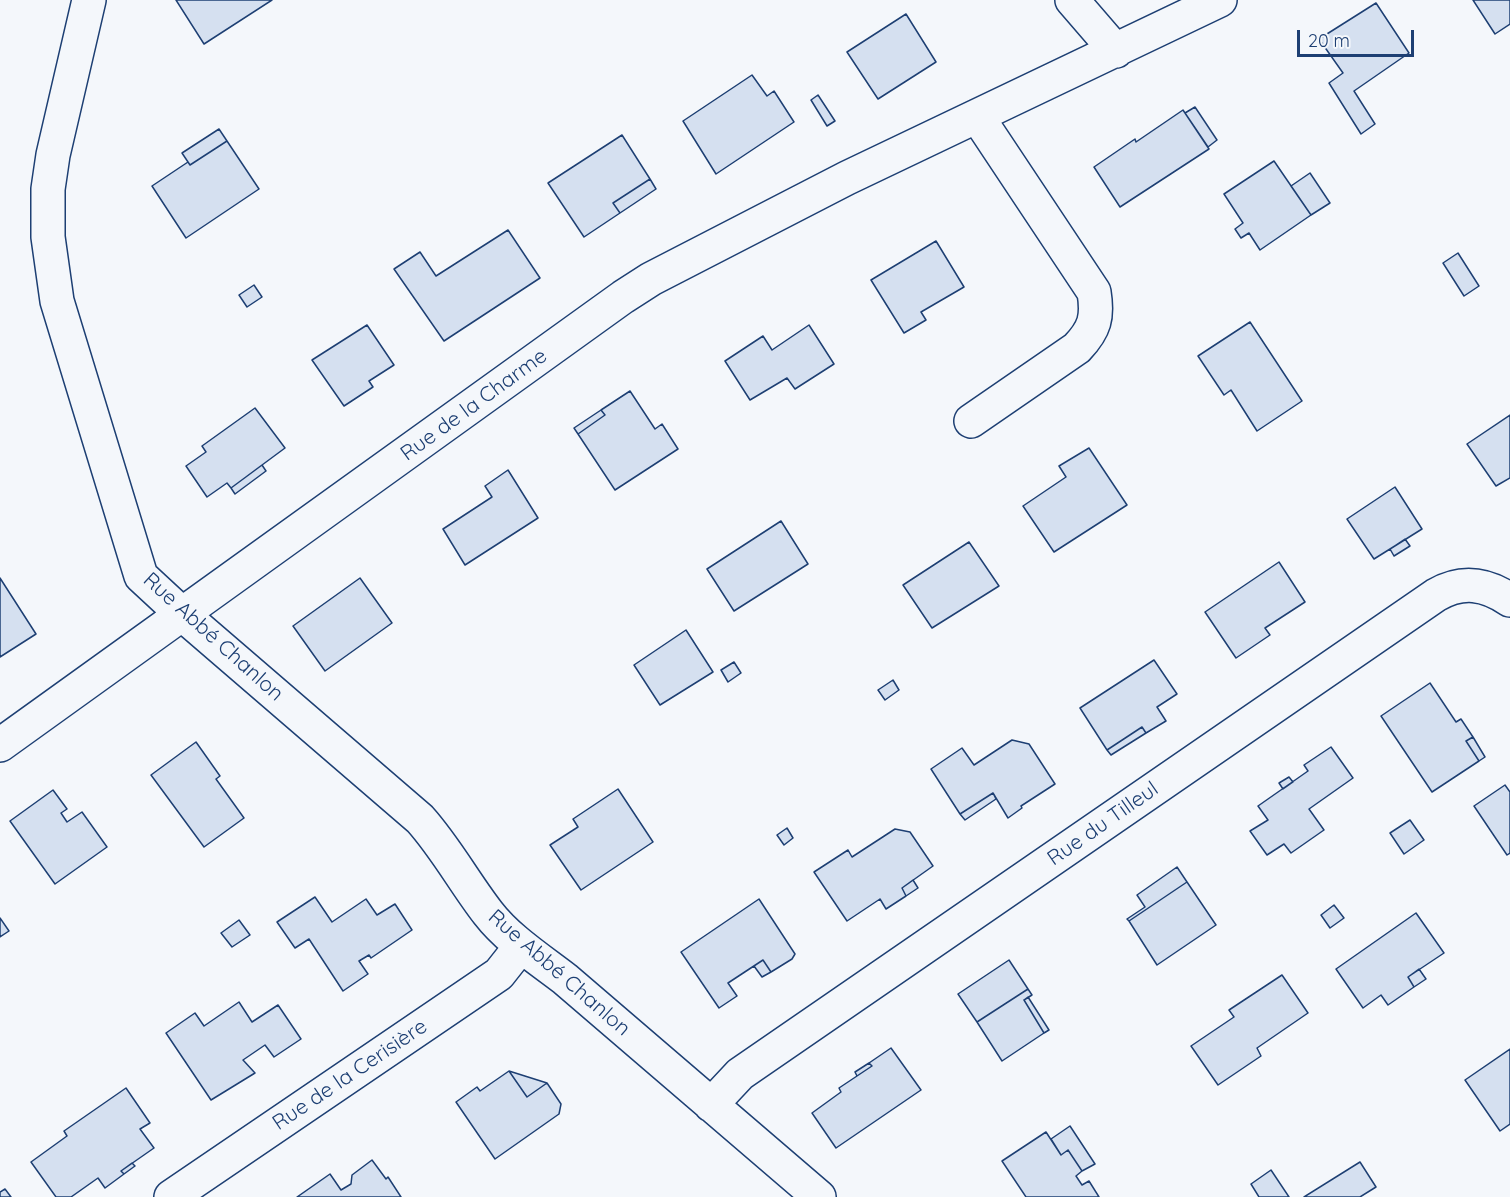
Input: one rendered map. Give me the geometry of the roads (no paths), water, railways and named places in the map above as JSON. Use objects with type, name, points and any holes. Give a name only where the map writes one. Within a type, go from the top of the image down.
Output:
[{"type":"street","name":"Rue Abbé Chanlon","points":[[89,0],[53,155],[47,213],[52,270],[66,334],[141,576],[420,819],[439,839],[489,915],[521,946],[565,979],[819,1197]]},
{"type":"street","points":[[1072,0],[1116,51]]},
{"type":"street","name":"Rue de la Charme","points":[[0,745],[651,279],[848,178],[1220,0]]},
{"type":"street","points":[[971,421],[1077,348],[1087,337],[1097,310],[1094,292],[977,116]]},
{"type":"street","name":"Rue du Tilleul","points":[[711,1105],[740,1074],[1436,595],[1460,585],[1474,584],[1493,590],[1510,600]]},
{"type":"street","name":"Rue de la Cerisière","points":[[171,1197],[499,974],[521,946]]}]
